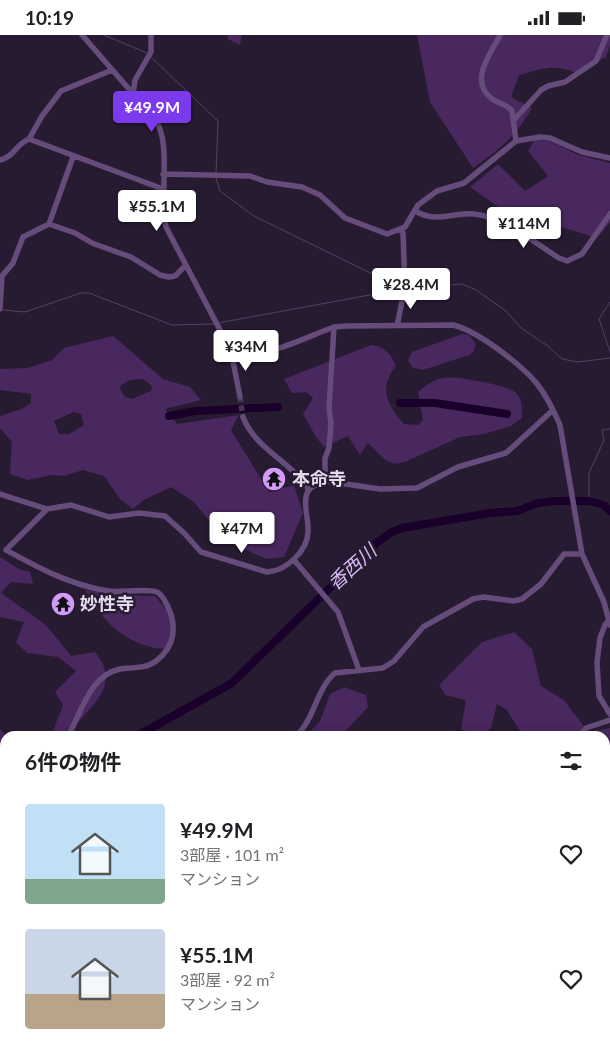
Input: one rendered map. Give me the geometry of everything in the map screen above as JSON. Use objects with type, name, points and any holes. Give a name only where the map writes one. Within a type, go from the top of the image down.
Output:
[{"type":"street","points":[[82,35],[156,119],[163,131],[163,211],[166,227],[231,351],[240,397]]},
{"type":"street","points":[[133,94],[135,80],[150,55],[151,35]]},
{"type":"street","points":[[500,35],[486,59],[482,79],[488,94],[510,109],[516,141]]},
{"type":"street","points":[[513,121],[541,90],[565,82],[596,61],[607,35]]},
{"type":"street","points":[[0,159],[11,156],[28,139],[61,91],[112,70]]},
{"type":"street","points":[[163,174],[255,177],[267,182],[310,190],[327,200],[345,218],[387,234],[404,227],[418,205],[440,190],[464,183],[516,141],[540,137],[550,138],[582,152],[610,158]]},
{"type":"street","points":[[28,139],[163,189]]},
{"type":"street","points":[[0,308],[1,276],[13,263],[23,237],[49,224],[73,157]]},
{"type":"street","points":[[414,211],[430,218],[474,214],[483,216],[502,223],[567,261],[582,254],[610,214]]},
{"type":"street","points":[[49,224],[130,257],[160,275],[175,276],[185,266]]},
{"type":"street","points":[[397,326],[405,288],[403,237],[400,229]]},
{"type":"street","points":[[231,351],[241,356],[258,355],[334,327],[454,325],[474,332],[536,382],[554,410],[560,425],[582,554],[604,602],[610,622],[605,625],[600,638],[597,662],[599,696],[610,714]]},
{"type":"street","points":[[325,481],[325,458],[329,448],[331,423],[329,407],[334,327]]},
{"type":"street","points":[[0,494],[47,509],[72,505],[108,517],[139,513],[165,516],[201,552],[267,572],[276,571],[294,560],[306,542],[308,531],[306,501],[309,490],[325,481],[380,489],[417,488],[458,467],[506,453],[554,410]]},
{"type":"street","points":[[243,417],[246,425],[260,442],[285,463],[309,490]]},
{"type":"street","points":[[47,509],[6,550],[74,583],[114,591],[155,591],[162,595],[174,626],[169,647],[156,661],[148,665],[114,671],[103,677],[89,694],[70,731]]},
{"type":"street","points":[[300,731],[309,720],[331,676],[339,671],[384,668],[394,661],[423,627],[472,599],[483,597],[513,601],[522,599],[541,584],[564,554],[582,554]]},
{"type":"street","points":[[294,560],[338,612],[359,671]]},
{"type":"street","points":[[583,731],[586,728],[610,720]]},
{"type":"shaded area","points":[[228,35],[242,35],[240,45],[228,39]]},
{"type":"shaded area","points":[[417,35],[610,35],[610,46],[606,57],[576,73],[562,68],[555,68],[541,69],[519,75],[511,97],[532,108],[506,142],[473,168],[430,102]]},
{"type":"shaded area","points":[[534,140],[550,141],[578,155],[610,163],[610,222],[597,238],[558,226],[514,218],[470,187],[498,164],[525,191],[548,176],[528,151]]},
{"type":"shaded area","points":[[462,334],[469,335],[476,344],[474,351],[469,355],[423,370],[413,368],[408,361],[412,352]]},
{"type":"shaded area","points":[[113,336],[163,379],[190,387],[201,400],[165,409],[177,424],[239,415],[231,430],[269,492],[294,485],[303,513],[284,557],[266,559],[226,541],[194,502],[171,487],[144,500],[133,509],[120,499],[104,476],[83,470],[64,476],[52,475],[28,480],[10,474],[12,442],[0,428],[0,416],[22,409],[31,403],[31,394],[0,390],[0,369],[28,368],[52,360],[64,348]],"holes":[[[142,379],[150,384],[153,390],[132,399],[125,397],[120,389],[121,385],[130,380]],[[73,412],[81,414],[84,425],[69,434],[59,434],[54,421]]]},
{"type":"shaded area","points":[[371,345],[387,351],[396,366],[390,374],[386,389],[389,403],[404,424],[418,425],[423,420],[418,392],[432,382],[448,377],[467,379],[510,389],[518,395],[521,401],[522,418],[511,426],[484,434],[460,437],[405,462],[394,464],[384,459],[368,443],[360,455],[348,436],[324,447],[303,414],[313,398],[306,392],[292,393],[284,379]]},
{"type":"shaded area","points":[[0,557],[19,569],[30,572],[33,584],[11,582],[1,593],[46,625],[71,656],[95,652],[103,665],[106,677],[104,687],[92,707],[71,731],[53,731],[63,705],[55,692],[76,671],[58,657],[27,653],[16,642],[24,622],[0,617]]},
{"type":"shaded area","points":[[85,590],[115,595],[155,596],[169,613],[173,634],[166,649],[140,644],[118,631],[99,612]]},
{"type":"shaded area","points":[[514,632],[532,649],[541,686],[564,700],[587,731],[520,731],[507,710],[497,704],[491,728],[488,731],[464,731],[461,729],[466,700],[445,695],[439,685],[482,642]]},
{"type":"shaded area","points":[[344,687],[366,695],[368,707],[346,731],[311,731],[320,721],[330,694]]},
{"type":"shaded area","points":[[610,728],[610,731],[594,731]]},
{"type":"waterway","points":[[104,35],[147,53]]},
{"type":"waterway","points":[[150,56],[218,121],[216,173]]},
{"type":"waterway","points":[[216,178],[220,191],[254,216],[401,288]]},
{"type":"waterway","points":[[218,323],[402,289],[462,284],[476,290],[506,311],[521,328],[548,346],[562,359],[578,362],[610,358]]},
{"type":"waterway","points":[[3,310],[25,312],[81,293],[89,293],[172,325],[214,324]]},
{"type":"waterway","points":[[610,302],[599,319],[610,352]]},
{"type":"waterway","points":[[400,403],[435,403],[507,414]]},
{"type":"waterway","points":[[169,416],[195,411],[278,407]]},
{"type":"waterway","points":[[589,501],[589,473],[604,440],[602,430],[610,429]]},
{"type":"waterway","name":"香西川","points":[[146,731],[232,683],[375,544],[390,533],[402,528],[490,513],[517,511],[538,503],[555,501],[589,501],[604,505],[610,511]]},
{"type":"tunnel","points":[[240,397],[243,417]]},
{"type":"place","name":"本命寺","points":[[274,479]]},
{"type":"place","name":"妙性寺","points":[[63,604]]}]
